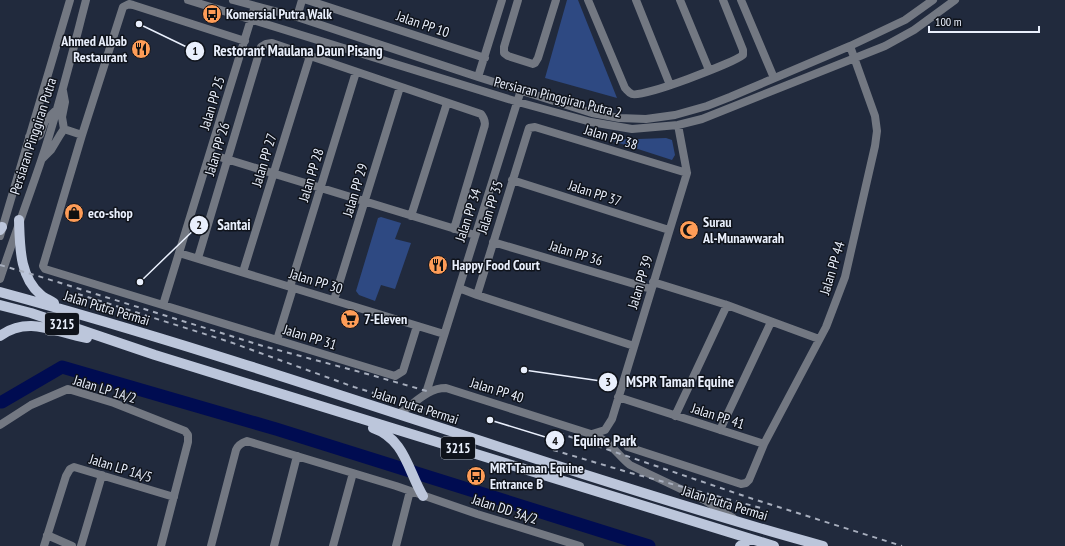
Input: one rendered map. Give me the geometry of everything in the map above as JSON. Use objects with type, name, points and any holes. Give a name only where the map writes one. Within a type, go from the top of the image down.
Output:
[{"type":"main road","points":[[19,220],[24,269],[33,287],[41,296],[69,311]]},
{"type":"main road","name":"Jalan Putra Permai","points":[[0,292],[69,311],[398,414],[652,496],[823,546]]},
{"type":"main road","name":"Jalan Putra Permai","points":[[0,305],[774,546]]},
{"type":"main road","points":[[0,336],[18,326],[34,325],[82,337],[123,344]]},
{"type":"main road","points":[[277,392],[312,408],[384,432],[405,455],[413,488],[423,496]]},
{"type":"main road","points":[[740,546],[750,539]]},
{"type":"street","name":"Persiaran Pinggiran Putra","points":[[1,231],[70,0]]},
{"type":"street","name":"Persiaran Pinggiran Putra","points":[[0,279],[19,220],[41,160],[63,89],[86,0]]},
{"type":"street","name":"Persiaran Pinggiran Putra 2","points":[[188,0],[518,102],[591,122],[632,129],[678,126],[702,119],[855,58],[885,46],[914,30],[955,0]]},
{"type":"street","name":"Persiaran Pinggiran Putra 2","points":[[232,0],[296,17],[592,113],[619,118],[646,119],[675,115],[707,106],[850,46],[905,20],[933,0]]},
{"type":"street","points":[[296,17],[302,0]]},
{"type":"street","name":"Jalan PP 10","points":[[307,0],[485,58]]},
{"type":"street","points":[[478,77],[502,0]]},
{"type":"street","points":[[518,0],[504,46],[504,52],[508,56],[532,64],[535,63],[538,58],[556,0]]},
{"type":"street","points":[[588,0],[625,88],[629,92],[636,94],[670,85],[743,55],[743,50],[723,0]]},
{"type":"street","points":[[636,0],[670,85]]},
{"type":"street","points":[[680,0],[709,70]]},
{"type":"street","points":[[741,0],[774,78]]},
{"type":"street","points":[[163,305],[45,269],[43,266],[82,135],[122,11],[126,5],[133,5],[245,41]]},
{"type":"street","name":"Jalan PP 25","points":[[163,305],[256,6]]},
{"type":"street","name":"Jalan PP 26","points":[[198,258],[261,48],[266,44],[272,43],[310,56]]},
{"type":"street","name":"Jalan PP 44","points":[[628,447],[741,484],[746,483],[749,480],[764,444],[826,327],[845,277],[875,146],[877,131],[875,116],[850,46]]},
{"type":"street","points":[[310,56],[481,114],[484,118],[484,128],[454,229]]},
{"type":"street","name":"Jalan PP 27","points":[[243,272],[310,56]]},
{"type":"street","name":"Jalan PP 28","points":[[277,340],[320,188],[356,72]]},
{"type":"street","name":"Jalan PP 29","points":[[334,300],[400,87]]},
{"type":"street","points":[[41,160],[51,150],[64,130],[62,117],[65,102],[63,89]]},
{"type":"street","name":"Jalan PP 34","points":[[426,393],[522,90]]},
{"type":"street","points":[[410,216],[447,103]]},
{"type":"street","points":[[29,137],[37,137],[40,135],[45,122],[56,110]]},
{"type":"street","name":"Jalan PP 39","points":[[620,457],[610,434],[613,422],[612,419],[687,173],[678,126]]},
{"type":"street","name":"Jalan PP 38","points":[[529,128],[535,127],[687,173]]},
{"type":"street","name":"Jalan PP 35","points":[[476,295],[529,128]]},
{"type":"street","points":[[64,130],[82,135]]},
{"type":"street","points":[[210,154],[475,235]]},
{"type":"street","name":"Jalan PP 37","points":[[512,180],[669,230]]},
{"type":"street","name":"Jalan PP 36","points":[[493,242],[727,305],[819,339]]},
{"type":"street","name":"Jalan PP 30","points":[[179,253],[444,334]]},
{"type":"street","points":[[459,288],[476,295],[634,346]]},
{"type":"street","name":"Jalan PP 31","points":[[163,305],[395,376],[403,371],[417,326]]},
{"type":"street","points":[[675,416],[727,305]]},
{"type":"street","points":[[720,430],[771,322]]},
{"type":"street","name":"Jalan PP 40","points":[[398,414],[408,409],[426,393],[440,388],[446,388],[592,434],[606,440],[620,457],[630,465],[706,501],[738,521]]},
{"type":"street","name":"Jalan LP 1A/2","points":[[0,425],[31,406],[68,389],[114,403],[185,431],[188,435],[188,442],[174,497]]},
{"type":"street","name":"Jalan PP 41","points":[[618,397],[764,444]]},
{"type":"street","points":[[592,434],[605,430],[612,419]]},
{"type":"street","points":[[212,546],[236,450],[241,443],[247,441],[396,486],[413,488],[396,546]]},
{"type":"street","points":[[274,546],[297,456]]},
{"type":"street","name":"Jalan LP 1A/5","points":[[44,546],[66,476],[70,469],[74,467],[174,497]]},
{"type":"street","points":[[333,546],[353,473]]},
{"type":"street","points":[[81,546],[102,476]]},
{"type":"street","name":"Jalan DD 3A/2","points":[[423,496],[580,546]]},
{"type":"street","points":[[161,546],[174,497]]},
{"type":"street","points":[[47,535],[72,546]]},
{"type":"shaded area","points":[[567,0],[578,0],[617,98],[545,78]]},
{"type":"shaded area","points":[[666,138],[672,140],[675,155],[672,160],[610,140]]},
{"type":"shaded area","points":[[381,217],[401,223],[395,239],[411,243],[395,289],[381,285],[375,301],[359,295],[356,291],[378,218]]},
{"type":"waterway","points":[[0,402],[62,367],[276,429],[649,546]]},
{"type":"railway","points":[[0,265],[263,346],[430,392]]},
{"type":"railway","points":[[78,294],[230,342],[354,387],[425,409]]},
{"type":"railway","points":[[559,433],[753,499],[902,546]]},
{"type":"railway","points":[[553,450],[631,473],[761,508]]},
{"type":"place","name":"Komersial Putra Walk","points":[[212,14]]},
{"type":"place","name":"Restorant Maulana Daun Pisang","points":[[139,24]]},
{"type":"place","name":"Ahmed Albab Restaurant","points":[[141,49]]},
{"type":"place","name":"eco-shop","points":[[74,213]]},
{"type":"place","name":"Surau Al-Munawwarah","points":[[689,230]]},
{"type":"place","name":"Happy Food Court","points":[[438,265]]},
{"type":"place","name":"Santai","points":[[140,282]]},
{"type":"place","name":"7-Eleven","points":[[350,319]]},
{"type":"place","name":"MSPR Taman Equine","points":[[524,370]]},
{"type":"place","name":"Equine Park","points":[[490,420]]},
{"type":"place","name":"MRT Taman Equine Entrance B","points":[[476,476]]}]
